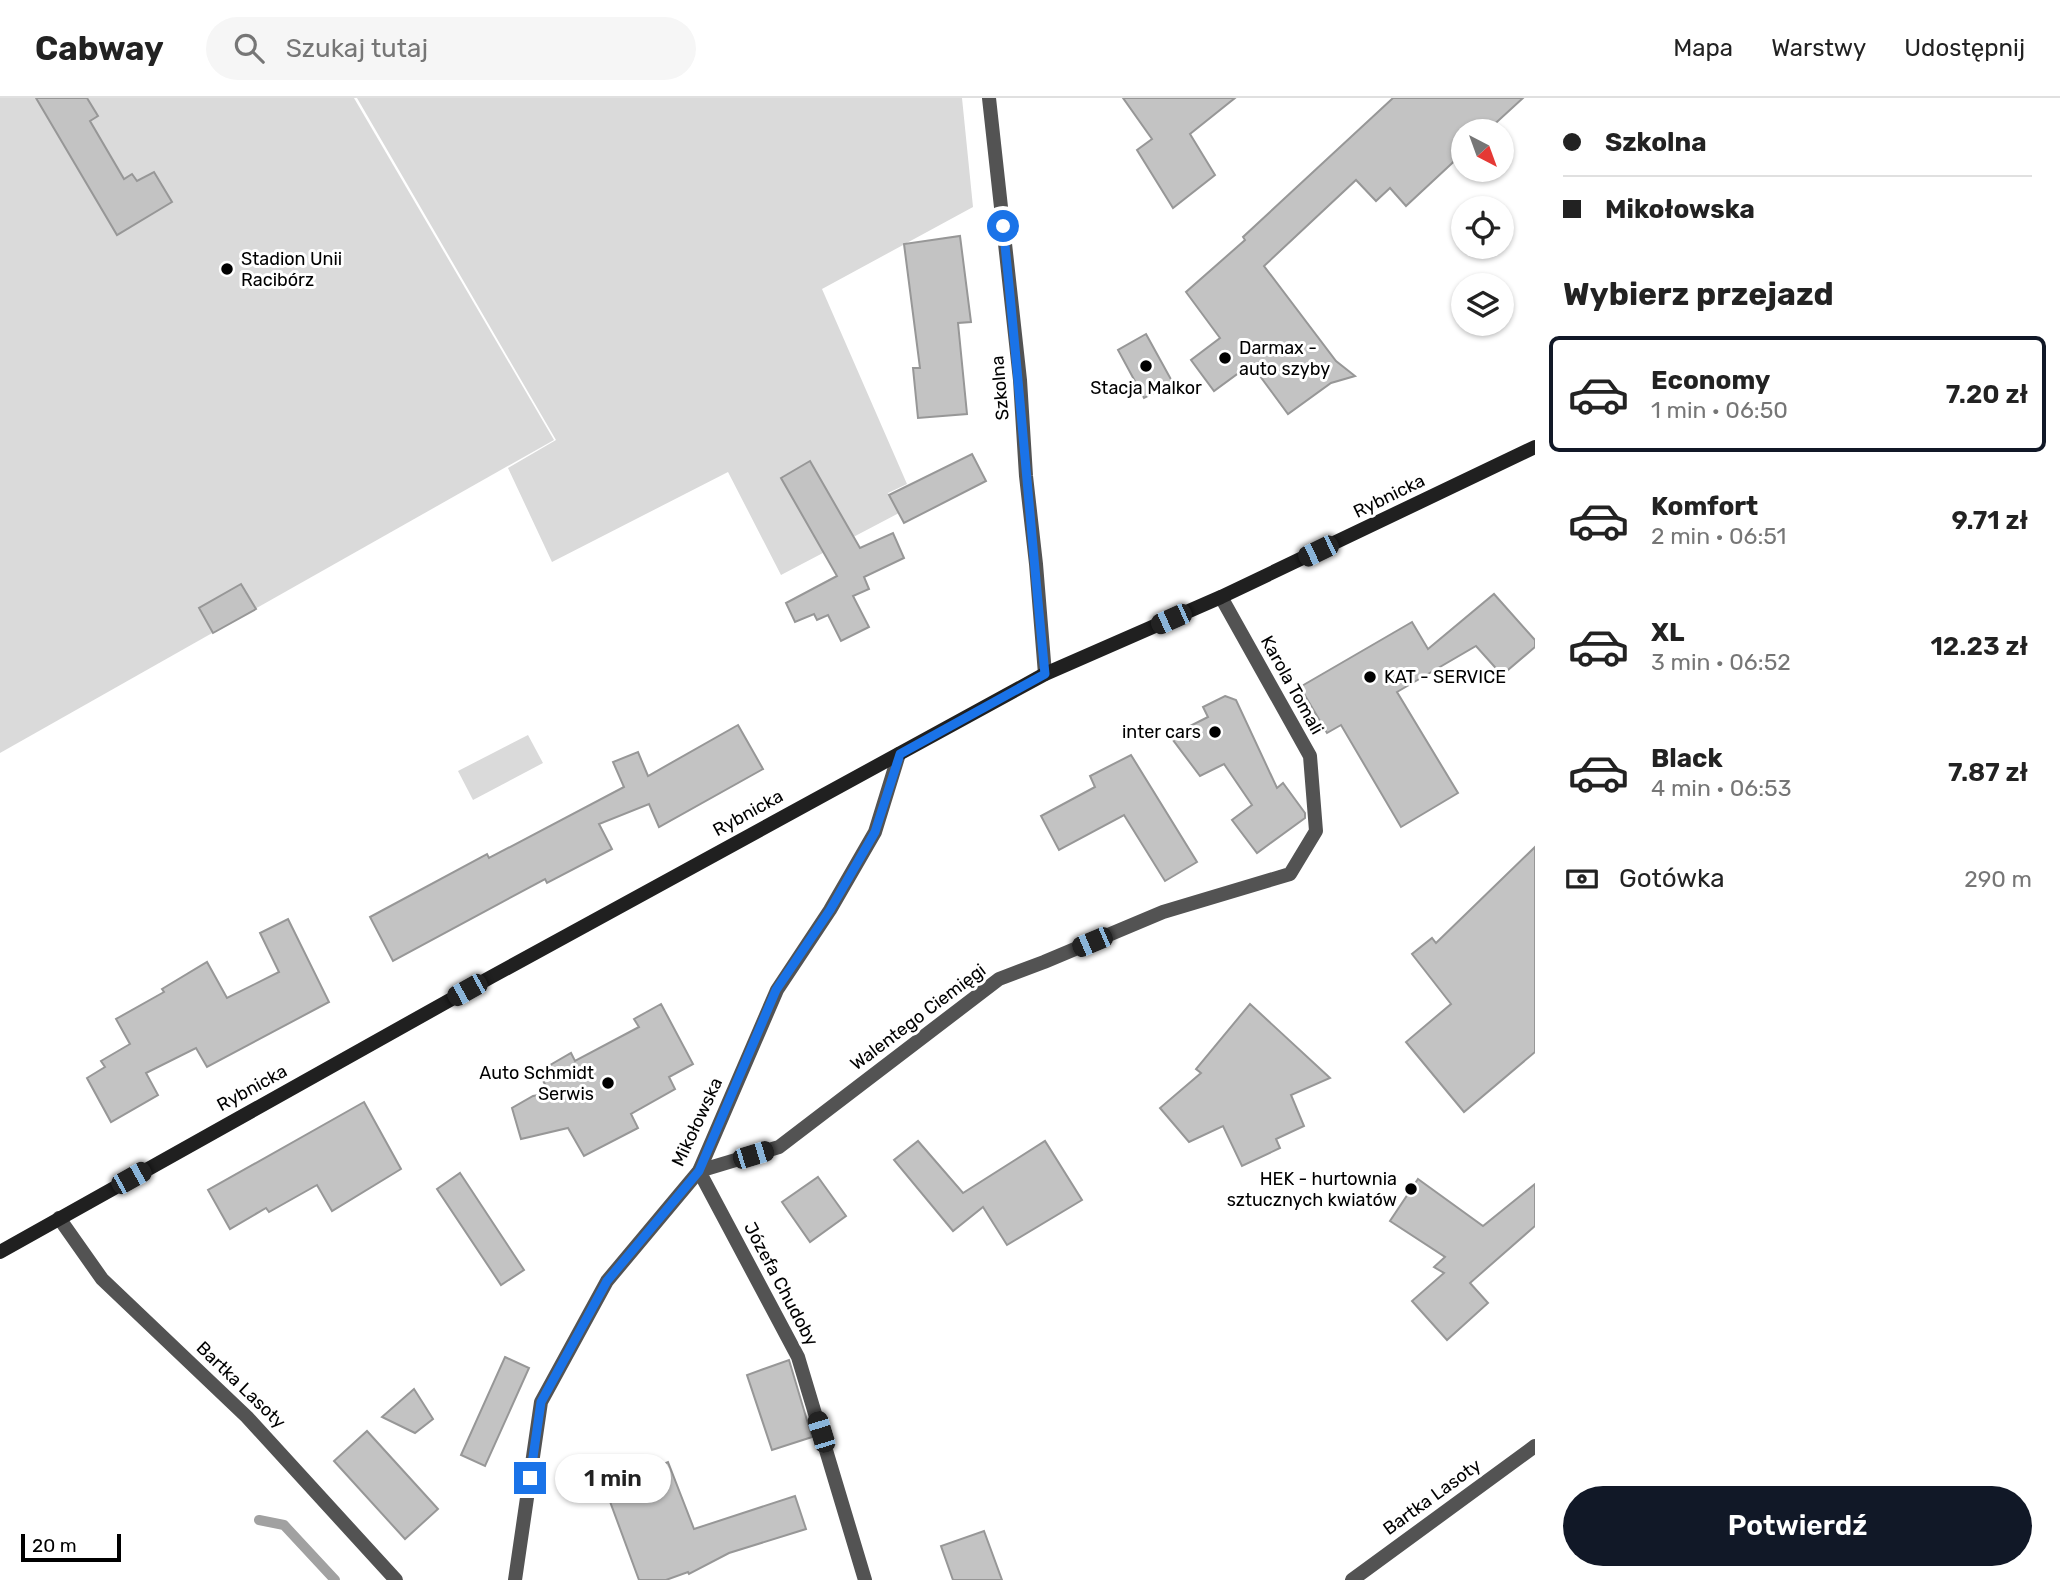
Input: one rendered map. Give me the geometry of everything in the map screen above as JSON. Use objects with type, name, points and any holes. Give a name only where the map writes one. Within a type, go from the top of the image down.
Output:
[{"type":"street","name":"Szkolna","points":[[989,98],[1020,380],[1026,476],[1045,674]]},
{"type":"street","name":"Rybnicka","points":[[0,1252],[502,970],[1045,674],[1221,597],[1535,447]]},
{"type":"street","name":"Karola Tomali","points":[[1221,597],[1310,756],[1316,831],[1290,874]]},
{"type":"street","name":"Mikołowska","points":[[515,1580],[541,1402],[607,1281],[699,1171],[776,990],[830,910],[875,832],[900,754]]},
{"type":"street","name":"Walentego Ciemięgi","points":[[699,1171],[779,1147],[999,979],[1163,912],[1290,874]]},
{"type":"street","name":"Józefa Chudoby","points":[[699,1171],[798,1357],[865,1580]]},
{"type":"street","name":"Bartka Lasoty","points":[[59,1218],[102,1279],[247,1416],[396,1580]]},
{"type":"street","name":"Bartka Lasoty","points":[[1352,1580],[1535,1446]]},
{"type":"shaded area","name":"Stadion Unii Racibórz","points":[[0,98],[354,98],[554,440],[0,753]]},
{"type":"shaded area","points":[[357,98],[962,98],[973,207],[822,289],[907,484],[888,493],[899,513],[781,575],[728,472],[552,562],[508,468],[556,440]]},
{"type":"shaded area","points":[[528,735],[543,763],[473,800],[458,771]]},
{"type":"building","points":[[36,98],[87,98],[98,116],[90,121],[124,179],[132,174],[137,181],[154,172],[172,202],[117,235]]},
{"type":"building","points":[[1123,98],[1235,98],[1190,134],[1215,175],[1173,208],[1137,150],[1152,139]]},
{"type":"building","points":[[1393,98],[1523,98],[1500,119],[1451,119],[1451,164],[1406,206],[1390,188],[1376,201],[1356,180],[1264,266],[1336,361],[1355,376],[1331,383],[1288,414],[1251,364],[1214,391],[1191,360],[1220,338],[1186,292],[1245,240],[1243,237]]},
{"type":"building","points":[[960,236],[971,322],[958,323],[967,414],[918,418],[913,368],[920,368],[904,244]]},
{"type":"building","name":"Stacja Malkor","points":[[1146,334],[1173,383],[1144,398],[1118,350]]},
{"type":"building","points":[[972,454],[986,481],[904,523],[889,495]]},
{"type":"building","points":[[810,461],[860,548],[893,533],[904,558],[864,577],[869,589],[853,596],[869,627],[841,641],[828,615],[817,620],[814,614],[795,622],[786,603],[837,576],[781,478]]},
{"type":"building","points":[[241,584],[256,609],[213,633],[199,608]]},
{"type":"building","points":[[1494,594],[1535,640],[1535,647],[1502,675],[1476,646],[1397,692],[1458,793],[1401,827],[1341,725],[1327,733],[1300,687],[1412,622],[1428,649]]},
{"type":"building","points":[[1225,696],[1236,700],[1277,788],[1283,783],[1305,813],[1305,818],[1257,853],[1232,820],[1252,805],[1224,764],[1200,776],[1170,736],[1208,717],[1203,707]]},
{"type":"building","points":[[738,725],[763,769],[659,827],[649,804],[599,824],[612,849],[547,883],[545,879],[393,961],[370,917],[487,854],[489,858],[624,787],[613,762],[638,752],[648,776]]},
{"type":"building","points":[[1131,755],[1197,862],[1165,881],[1124,815],[1059,850],[1041,816],[1095,787],[1090,776]]},
{"type":"building","points":[[1535,847],[1535,1052],[1464,1112],[1406,1042],[1451,1004],[1412,954],[1432,938],[1436,943]]},
{"type":"building","points":[[288,919],[329,1002],[207,1067],[196,1048],[146,1073],[158,1095],[111,1122],[87,1078],[105,1067],[101,1061],[130,1044],[116,1019],[164,992],[162,989],[207,962],[227,998],[279,972],[260,933]]},
{"type":"building","name":"Auto Schmidt Serwis","points":[[661,1004],[693,1064],[669,1077],[675,1089],[631,1114],[638,1128],[584,1156],[568,1128],[521,1139],[512,1108],[533,1096],[550,1093],[538,1072],[571,1053],[575,1061],[639,1027],[634,1019]]},
{"type":"building","points":[[1250,1004],[1330,1078],[1291,1095],[1304,1126],[1276,1139],[1280,1148],[1242,1166],[1223,1126],[1189,1142],[1160,1108],[1201,1073],[1196,1069]]},
{"type":"building","points":[[364,1102],[401,1169],[332,1211],[317,1185],[269,1212],[266,1208],[230,1229],[208,1190]]},
{"type":"building","points":[[918,1141],[963,1193],[1045,1141],[1082,1200],[1007,1245],[983,1207],[953,1231],[894,1160]]},
{"type":"building","points":[[460,1173],[524,1270],[501,1285],[437,1189]]},
{"type":"building","points":[[818,1177],[846,1216],[810,1242],[782,1202]]},
{"type":"building","points":[[1418,1179],[1483,1226],[1535,1184],[1535,1226],[1470,1283],[1488,1303],[1447,1340],[1412,1301],[1444,1273],[1434,1267],[1445,1257],[1390,1221]]},
{"type":"building","points":[[505,1357],[529,1368],[485,1466],[461,1455]]},
{"type":"building","points":[[789,1360],[812,1437],[772,1450],[747,1375]]},
{"type":"building","points":[[414,1389],[433,1419],[415,1433],[382,1417]]},
{"type":"building","points":[[367,1431],[438,1509],[405,1539],[334,1461]]},
{"type":"building","points":[[668,1462],[694,1529],[795,1496],[806,1529],[729,1553],[689,1574],[688,1572],[666,1580],[639,1580],[605,1488]]},
{"type":"building","points":[[984,1531],[1002,1580],[953,1580],[941,1546]]},
{"type":"waterway","points":[[259,1520],[284,1525],[335,1580]]},
{"type":"place","name":"Stadion Unii Racibórz","points":[[227,269]]},
{"type":"place","name":"Darmax - auto szyby","points":[[1225,358]]},
{"type":"place","name":"Stacja Malkor","points":[[1146,366]]},
{"type":"place","name":"KAT - SERVICE","points":[[1370,677]]},
{"type":"place","name":"inter cars","points":[[1215,732]]},
{"type":"place","name":"Auto Schmidt Serwis","points":[[608,1083]]},
{"type":"place","name":"HEK - hurtownia sztucznych kwiatów","points":[[1411,1189]]},
{"type":"route","points":[[530,1478],[541,1402],[607,1281],[699,1171],[776,990],[830,910],[875,832],[900,754],[1045,674],[1026,476],[1020,380],[1003,226]]}]
